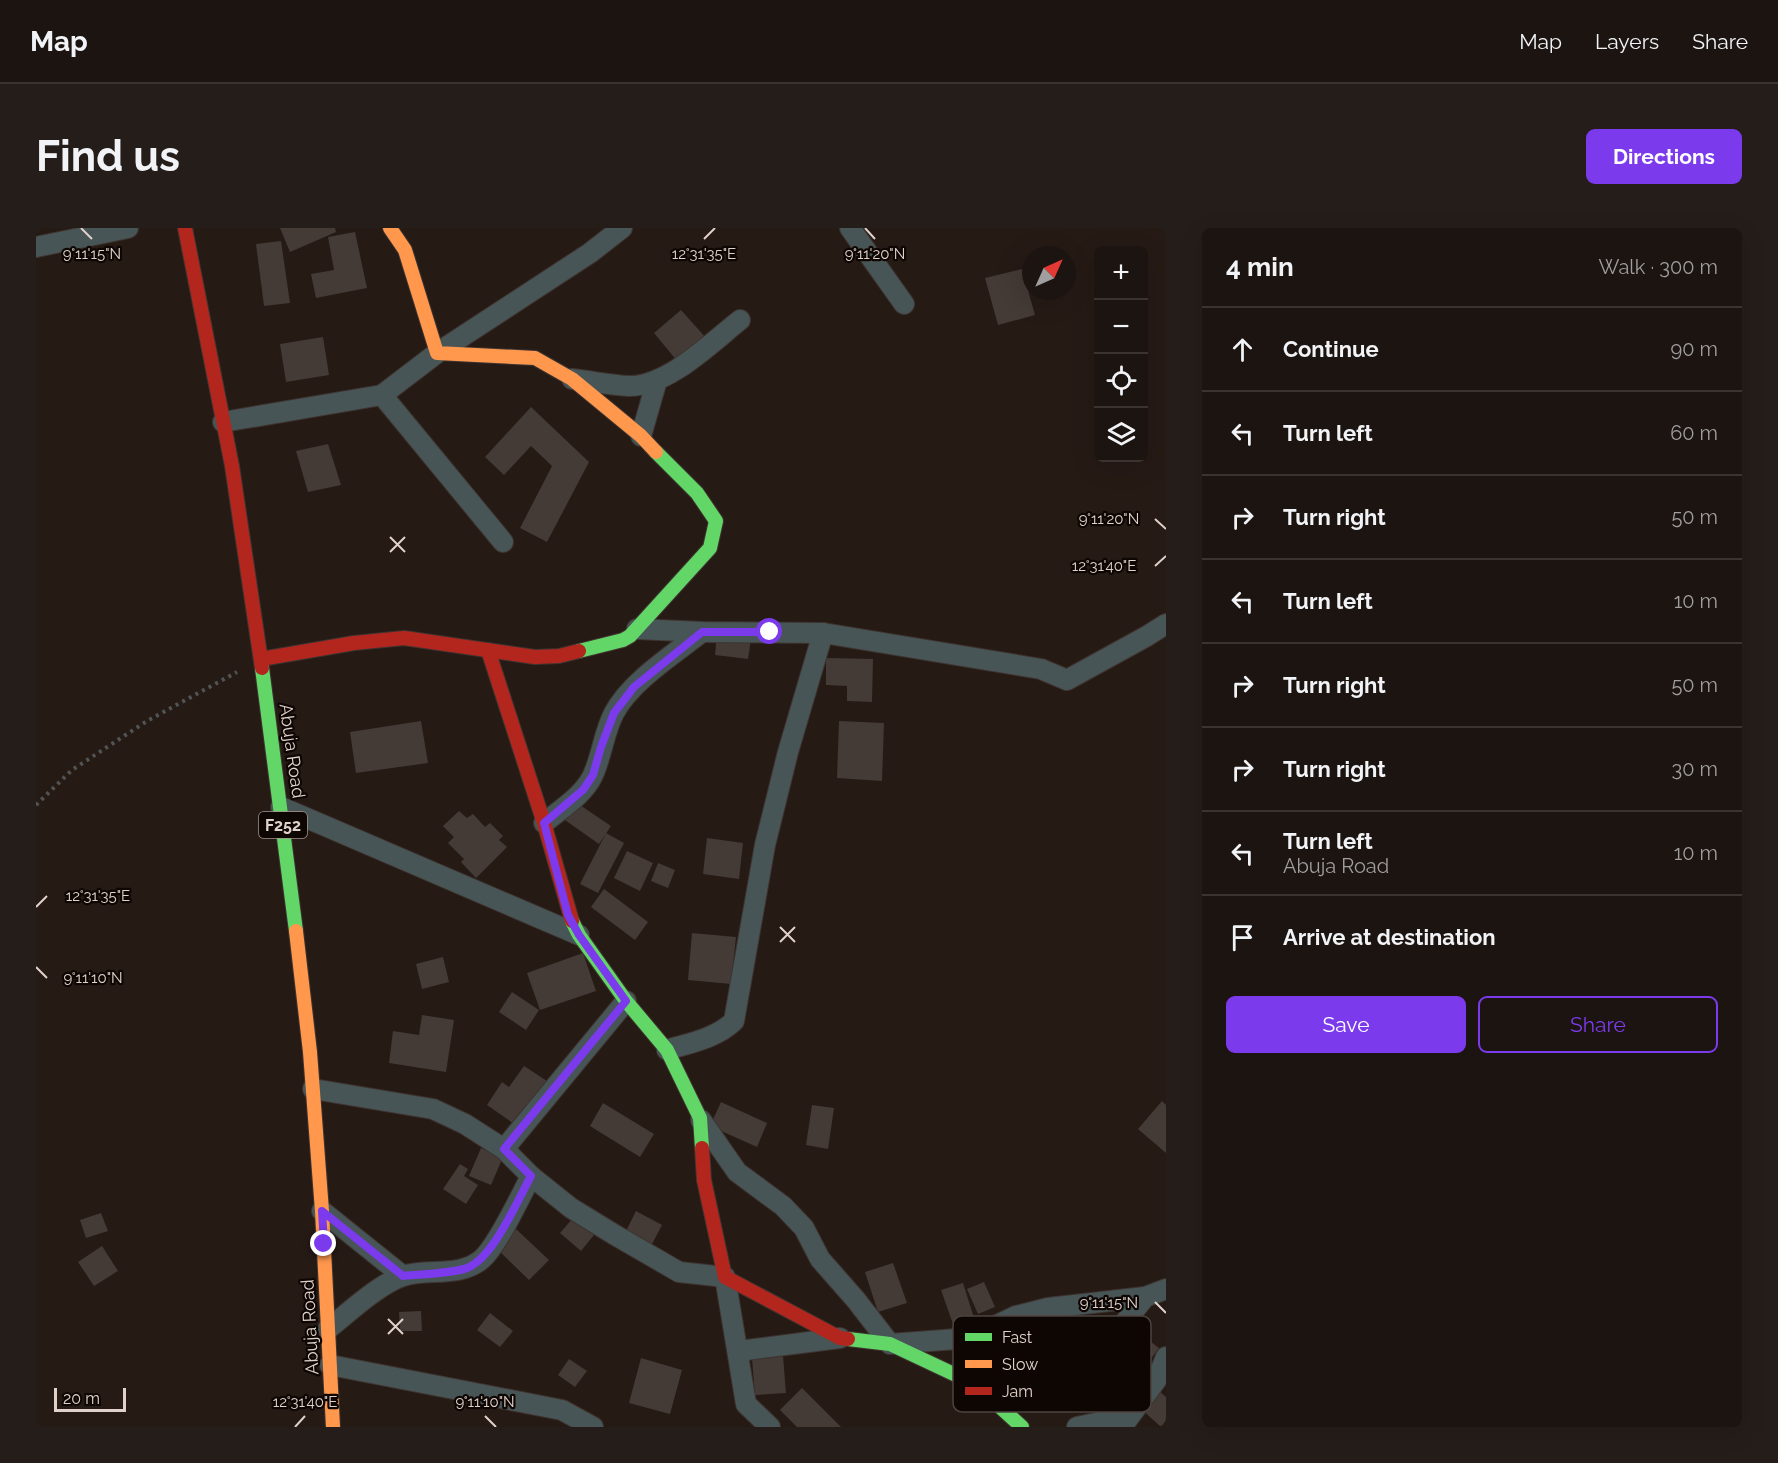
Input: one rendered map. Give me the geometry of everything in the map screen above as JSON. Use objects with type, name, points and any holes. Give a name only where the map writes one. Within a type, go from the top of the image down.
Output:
[{"type":"street","points":[[36,247],[52,236],[128,228]]},
{"type":"street","name":"Abuja Road","points":[[185,228],[232,466],[281,807],[313,1089],[333,1427]]},
{"type":"street","points":[[390,228],[405,250],[437,353]]},
{"type":"street","points":[[223,422],[382,395],[437,353],[590,253],[622,228]]},
{"type":"street","points":[[850,228],[904,304]]},
{"type":"street","points":[[573,379],[631,386],[657,380],[691,359],[740,320]]},
{"type":"street","points":[[261,659],[354,643],[404,638],[535,657],[559,656],[630,636],[710,548],[716,532],[716,520],[697,493],[641,436],[573,379],[535,358],[437,353]]},
{"type":"street","points":[[641,436],[657,380]]},
{"type":"street","points":[[382,395],[503,542]]},
{"type":"street","points":[[637,628],[702,632],[824,633],[1041,669],[1067,680],[1166,624]]},
{"type":"street","points":[[544,823],[583,790],[593,775],[614,713],[634,687],[702,632]]},
{"type":"street","points":[[667,1050],[718,1033],[734,1021],[765,845],[788,752],[824,633]]},
{"type":"street","points":[[488,650],[544,823],[568,915],[579,935],[626,1001],[667,1050],[700,1118],[737,1172],[783,1206],[804,1228],[820,1259],[890,1344],[953,1374]]},
{"type":"street","points":[[281,807],[579,935]]},
{"type":"street","points":[[504,1149],[626,1001]]},
{"type":"street","points":[[313,1089],[433,1109],[465,1124],[504,1149],[531,1176],[571,1208],[679,1272],[725,1277],[840,1338]]},
{"type":"street","points":[[700,1118],[704,1180],[725,1277],[746,1404],[770,1427]]},
{"type":"street","points":[[328,1329],[379,1290],[403,1276],[466,1269],[482,1259],[493,1245],[531,1176]]},
{"type":"street","points":[[322,1211],[403,1276]]},
{"type":"street","points":[[1016,1316],[1048,1308],[1145,1297],[1166,1289]]},
{"type":"street","points":[[1129,1316],[1145,1297]]},
{"type":"street","points":[[739,1352],[840,1338],[890,1344],[953,1339]]},
{"type":"street","points":[[1161,1383],[1166,1357]]},
{"type":"street","points":[[330,1365],[562,1410],[593,1427]]},
{"type":"street","points":[[1006,1412],[1022,1427]]},
{"type":"street","points":[[1077,1427],[1126,1422]]},
{"type":"path","points":[[36,805],[72,770],[147,721],[261,659]]},
{"type":"building","points":[[280,228],[335,228],[336,232],[290,252]]},
{"type":"building","points":[[355,232],[367,288],[316,298],[311,274],[334,270],[328,237]]},
{"type":"building","points":[[281,241],[290,303],[264,306],[256,244]]},
{"type":"building","points":[[1022,269],[1022,300],[1031,300],[1035,315],[998,325],[985,278]]},
{"type":"building","points":[[681,310],[706,338],[678,362],[654,333]]},
{"type":"building","points":[[323,337],[329,375],[286,382],[280,344]]},
{"type":"building","points":[[531,407],[589,462],[547,542],[520,528],[552,466],[531,446],[504,475],[485,457]]},
{"type":"building","points":[[328,444],[341,485],[308,492],[296,451]]},
{"type":"building","points":[[717,634],[751,639],[748,659],[715,655]]},
{"type":"building","points":[[826,658],[873,659],[872,702],[847,701],[847,686],[826,685]]},
{"type":"building","points":[[421,721],[428,763],[356,773],[350,732]]},
{"type":"building","points":[[839,721],[884,723],[882,781],[837,778]]},
{"type":"building","points":[[574,801],[611,826],[599,844],[562,818]]},
{"type":"building","points":[[459,811],[467,818],[473,814],[485,827],[490,823],[503,836],[499,840],[507,847],[476,878],[461,862],[464,859],[448,843],[454,837],[443,826]]},
{"type":"building","points":[[606,833],[624,843],[598,893],[580,884]]},
{"type":"building","points":[[707,838],[743,843],[739,879],[703,874]]},
{"type":"building","points":[[627,851],[653,863],[640,891],[614,878]]},
{"type":"building","points":[[658,863],[675,870],[668,888],[651,881]]},
{"type":"building","points":[[604,889],[648,922],[635,940],[591,907]]},
{"type":"building","points":[[692,933],[736,937],[731,984],[688,980]]},
{"type":"building","points":[[583,953],[596,991],[540,1010],[527,973]]},
{"type":"building","points":[[443,957],[449,982],[422,989],[416,964]]},
{"type":"building","points":[[512,992],[539,1010],[526,1030],[499,1012]]},
{"type":"building","points":[[422,1015],[454,1020],[446,1072],[389,1063],[393,1031],[419,1035]]},
{"type":"building","points":[[524,1066],[547,1081],[517,1126],[487,1105],[502,1082],[509,1087]]},
{"type":"building","points":[[1162,1101],[1166,1105],[1166,1153],[1138,1129]]},
{"type":"building","points":[[721,1102],[767,1123],[757,1147],[710,1126]]},
{"type":"building","points":[[603,1103],[654,1134],[640,1157],[590,1126]]},
{"type":"building","points":[[812,1105],[834,1108],[828,1149],[806,1145]]},
{"type":"building","points":[[481,1148],[503,1157],[491,1185],[469,1176]]},
{"type":"building","points":[[460,1164],[468,1169],[464,1176],[478,1185],[466,1204],[443,1189]]},
{"type":"building","points":[[636,1211],[662,1225],[651,1246],[625,1233]]},
{"type":"building","points":[[101,1213],[108,1231],[86,1238],[80,1220]]},
{"type":"building","points":[[573,1218],[594,1235],[581,1251],[560,1233]]},
{"type":"building","points":[[516,1229],[549,1260],[529,1280],[497,1249]]},
{"type":"building","points":[[102,1246],[118,1271],[94,1286],[78,1262]]},
{"type":"building","points":[[893,1263],[907,1303],[878,1312],[865,1272]]},
{"type":"building","points":[[984,1282],[995,1307],[978,1314],[967,1289]]},
{"type":"building","points":[[963,1283],[973,1316],[953,1316],[953,1324],[941,1290]]},
{"type":"building","points":[[421,1311],[422,1331],[400,1331],[399,1312]]},
{"type":"building","points":[[490,1313],[513,1331],[500,1347],[477,1330]]},
{"type":"building","points":[[1151,1342],[1159,1348],[1151,1359]]},
{"type":"building","points":[[783,1356],[786,1393],[755,1395],[752,1359]]},
{"type":"building","points":[[641,1358],[682,1370],[670,1414],[629,1403]]},
{"type":"building","points":[[569,1359],[587,1371],[575,1387],[558,1375]]},
{"type":"building","points":[[802,1388],[841,1427],[797,1427],[780,1410]]},
{"type":"building","points":[[1157,1389],[1166,1397],[1166,1427],[1161,1427],[1144,1412],[1151,1412],[1151,1396]]},
{"type":"traffic: fast","points":[[579,651],[623,640],[630,636],[710,548],[716,521],[697,493],[656,452]]},
{"type":"traffic: fast","points":[[262,668],[296,931]]},
{"type":"traffic: fast","points":[[572,921],[579,935],[626,1001],[667,1050],[700,1118],[702,1148]]},
{"type":"traffic: fast","points":[[848,1339],[890,1344],[953,1374]]},
{"type":"traffic: fast","points":[[1006,1412],[1022,1427]]},
{"type":"traffic: slow","points":[[390,228],[405,250],[437,353],[535,358],[572,379],[641,436],[656,452]]},
{"type":"traffic: slow","points":[[296,931],[310,1052],[322,1211],[333,1427]]},
{"type":"traffic: jam","points":[[185,228],[232,466],[262,668]]},
{"type":"traffic: jam","points":[[261,659],[354,643],[404,638],[535,657],[559,656],[579,651]]},
{"type":"traffic: jam","points":[[488,650],[544,823],[572,921]]},
{"type":"traffic: jam","points":[[702,1148],[704,1180],[725,1277],[840,1338],[848,1339]]},
{"type":"route","points":[[324,1244],[322,1211],[403,1276],[466,1269],[482,1259],[493,1245],[531,1176],[504,1149],[626,1001],[579,935],[568,915],[544,823],[583,790],[593,775],[614,713],[634,687],[702,632],[770,632]]}]
